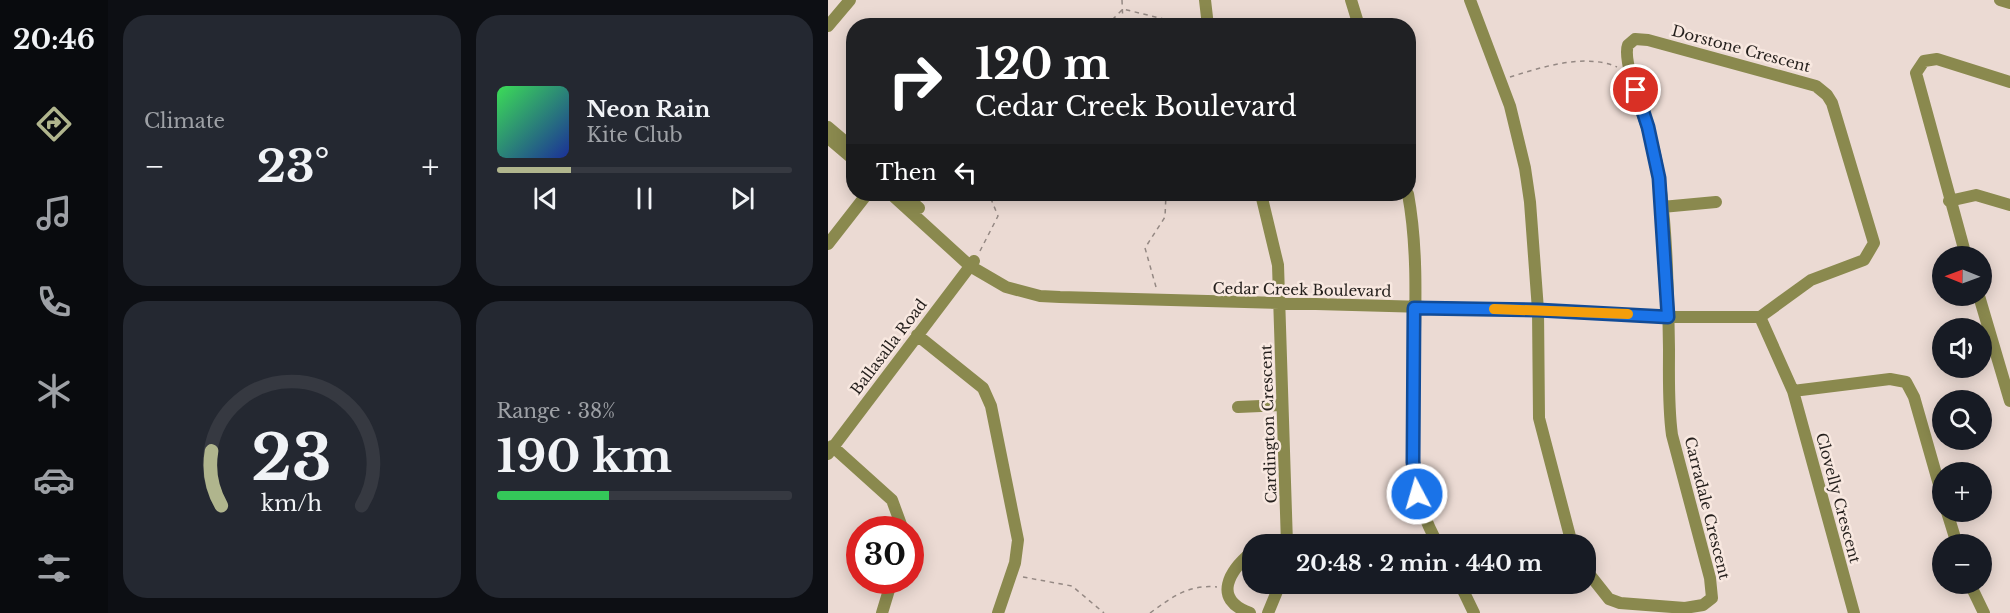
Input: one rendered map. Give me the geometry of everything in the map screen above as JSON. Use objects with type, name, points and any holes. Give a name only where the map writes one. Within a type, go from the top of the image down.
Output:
[{"type":"street","points":[[828,26],[850,0]]},
{"type":"street","points":[[1205,0],[1207,18]]},
{"type":"street","points":[[1351,0],[1357,18]]},
{"type":"street","points":[[1470,0],[1501,80],[1518,138],[1528,185],[1538,310],[1539,418],[1569,534]]},
{"type":"street","points":[[2000,0],[2010,3]]},
{"type":"street","name":"Dorstone Crescent","points":[[1668,317],[1662,207],[1655,154],[1626,55],[1630,42],[1648,40],[1809,83],[1821,89],[1832,103],[1873,236],[1872,249],[1856,265],[1811,280],[1760,317]]},
{"type":"street","points":[[1963,246],[1917,81],[1918,67],[1924,61],[1937,59],[2010,82]]},
{"type":"street","points":[[828,127],[846,142]]},
{"type":"street","points":[[828,138],[846,153]]},
{"type":"street","points":[[1949,201],[1976,195],[2010,205]]},
{"type":"street","points":[[828,244],[862,201]]},
{"type":"street","name":"Cedar Creek Boulevard","points":[[899,201],[990,278],[1022,292],[1060,297],[1160,302],[1538,310],[1668,317],[1760,317]]},
{"type":"street","name":"Cedar Creek Boulevard","points":[[910,201],[972,263]]},
{"type":"street","name":"Cardington Crescent","points":[[1263,201],[1276,250],[1281,303],[1281,405],[1287,534]]},
{"type":"street","points":[[1409,201],[1413,244],[1415,478],[1420,510],[1433,534]]},
{"type":"street","points":[[1662,207],[1716,202]]},
{"type":"street","name":"Ballasalla Road","points":[[830,450],[972,263]]},
{"type":"street","points":[[1982,306],[2005,365],[2010,401]]},
{"type":"street","name":"Carradale Crescent","points":[[1596,583],[1609,599],[1620,603],[1685,608],[1703,605],[1712,598],[1704,556],[1672,435],[1669,412],[1668,317]]},
{"type":"street","name":"Clovelly Crescent","points":[[1760,317],[1793,391],[1854,613]]},
{"type":"street","points":[[917,335],[988,394],[1017,534],[1018,551],[998,613]]},
{"type":"street","points":[[1793,391],[1890,379],[1906,382],[1914,397],[1933,462]]},
{"type":"street","points":[[1238,406],[1281,405]]},
{"type":"street","points":[[830,450],[892,500],[898,516]]},
{"type":"street","points":[[1242,563],[1232,574],[1227,588],[1231,601],[1250,613]]},
{"type":"street","points":[[882,613],[888,594]]},
{"type":"street","points":[[1268,613],[1276,594]]},
{"type":"street","points":[[1465,594],[1474,613]]},
{"type":"street","points":[[1975,594],[1984,613]]},
{"type":"path","points":[[1122,0],[1123,18]]},
{"type":"path","points":[[1114,18],[1124,9]]},
{"type":"path","points":[[1124,9],[1160,18]]},
{"type":"path","points":[[1501,80],[1534,69],[1585,62],[1612,64],[1630,72]]},
{"type":"path","points":[[972,263],[998,216],[992,201]]},
{"type":"path","points":[[1160,302],[1145,248],[1165,217],[1166,201]]},
{"type":"path","points":[[1011,575],[1072,586],[1104,613]]},
{"type":"path","points":[[1150,613],[1184,590],[1204,586],[1227,588]]},
{"type":"slow traffic","points":[[1494,309],[1628,314]]},
{"type":"route","points":[[1417,494],[1413,462],[1414,308],[1538,310],[1668,317],[1659,178],[1648,127],[1636,90]]}]
